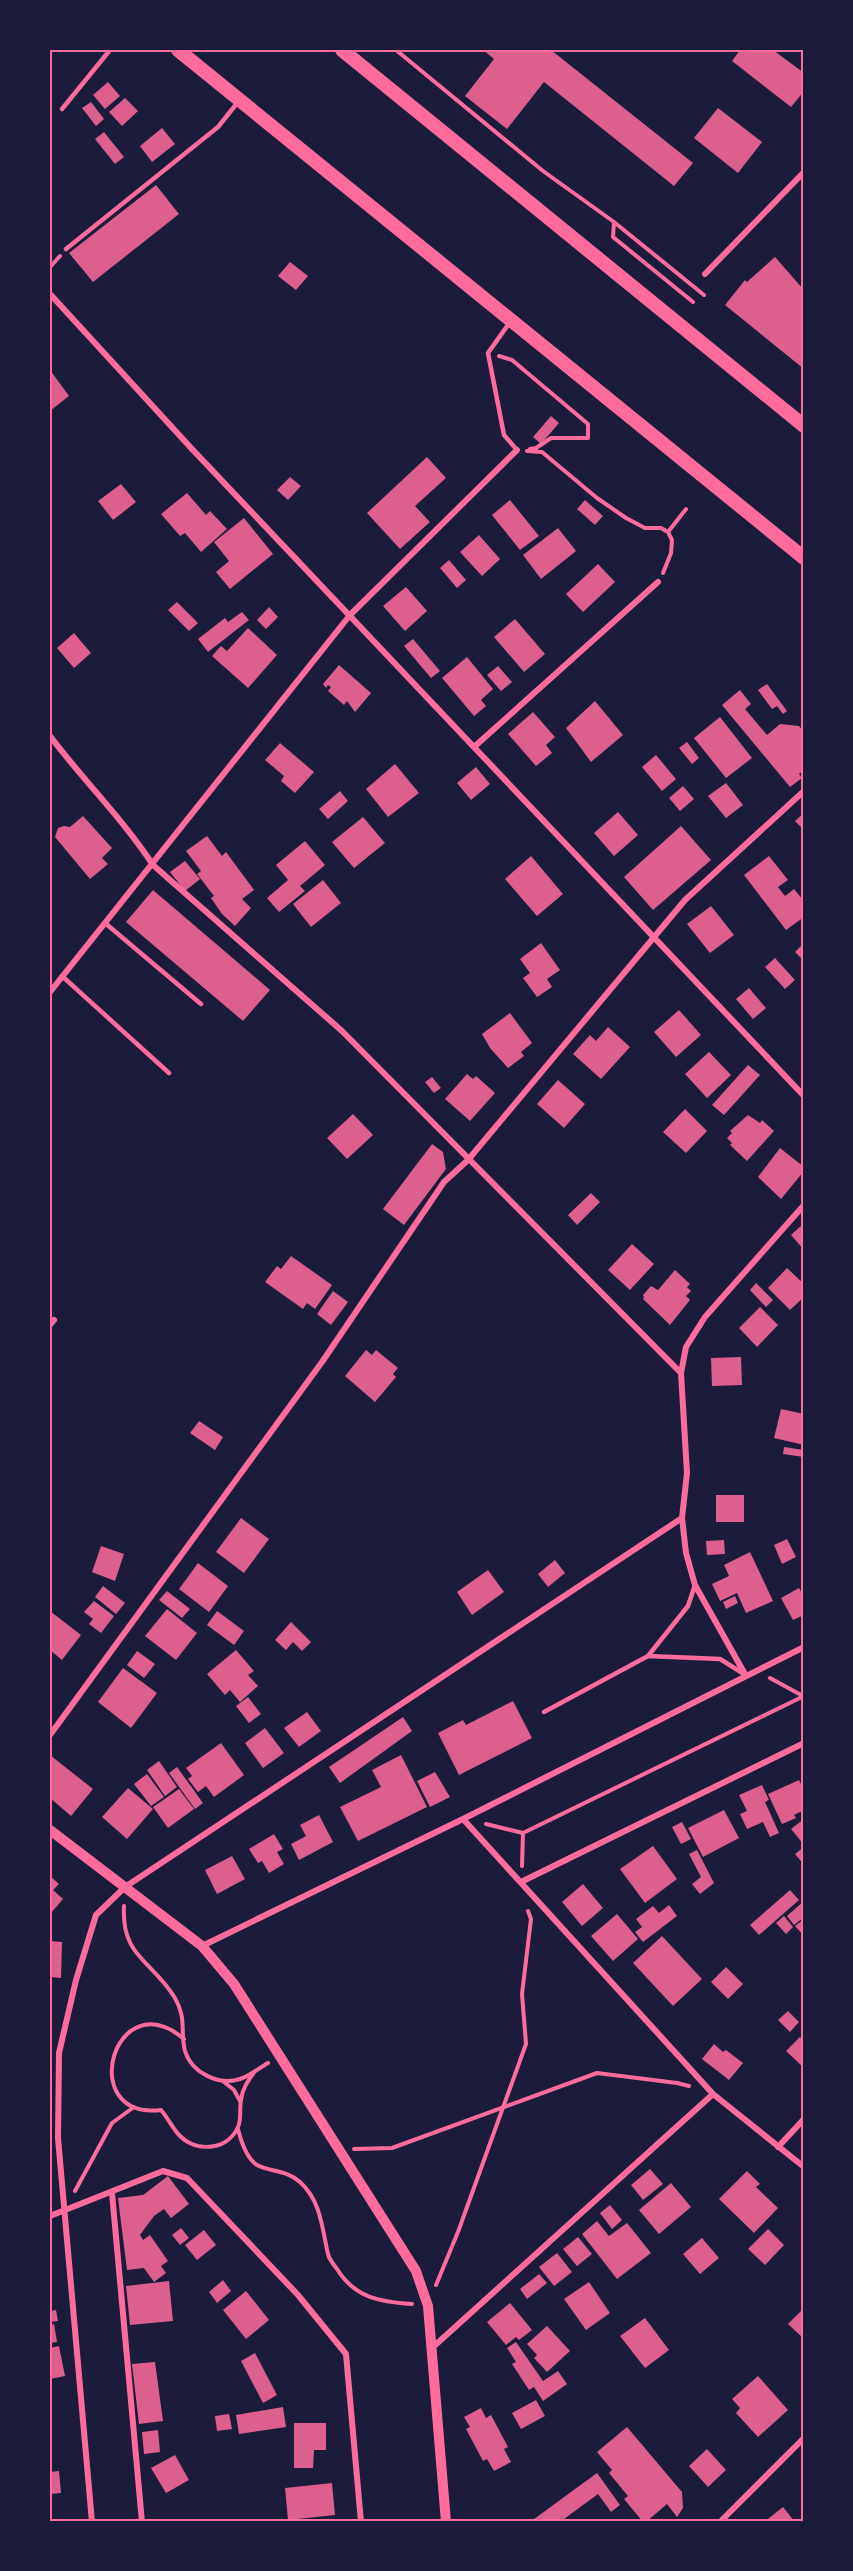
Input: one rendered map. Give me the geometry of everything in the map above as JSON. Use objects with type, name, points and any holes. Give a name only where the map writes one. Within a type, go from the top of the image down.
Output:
[{"type":"main road","points":[[178,50],[804,558]]},
{"type":"main road","points":[[342,50],[804,426]]},
{"type":"street","points":[[705,274],[804,172]]},
{"type":"street","points":[[50,294],[192,449],[804,1096]]},
{"type":"street","points":[[50,992],[350,615],[517,450]]},
{"type":"street","points":[[474,747],[658,582]]},
{"type":"street","points":[[50,736],[72,766],[136,840],[153,865],[342,1031],[681,1373]]},
{"type":"street","points":[[50,1735],[322,1362],[444,1182],[468,1160],[685,900],[804,791]]},
{"type":"street","points":[[746,1676],[695,1585],[686,1553],[682,1518],[687,1473],[681,1373],[686,1347],[705,1317],[804,1205]]},
{"type":"street","points":[[92,2522],[58,2138],[59,2053],[76,1980],[96,1915],[125,1887],[682,1518]]},
{"type":"street","points":[[202,1946],[463,1819],[804,1647]]},
{"type":"street","points":[[521,1882],[804,1743]]},
{"type":"street","points":[[463,1819],[713,2094],[804,2167]]},
{"type":"street","points":[[50,1830],[202,1946],[234,1984],[416,2271],[428,2306],[446,2522]]},
{"type":"street","points":[[432,2348],[713,2094]]},
{"type":"street","points":[[778,2147],[804,2119]]},
{"type":"street","points":[[50,2138],[58,2138]]},
{"type":"street","points":[[50,2216],[163,2171],[188,2178],[298,2295],[346,2354],[361,2522]]},
{"type":"street","points":[[112,2193],[142,2522]]},
{"type":"street","points":[[720,2522],[804,2438]]},
{"type":"lane","points":[[62,109],[110,50]]},
{"type":"lane","points":[[66,249],[218,127],[240,100]]},
{"type":"lane","points":[[511,320],[488,353],[504,435],[517,450]]},
{"type":"lane","points":[[105,923],[201,1004]]},
{"type":"lane","points":[[62,976],[169,1073]]},
{"type":"lane","points":[[544,1712],[648,1656],[688,1606],[695,1585]]},
{"type":"lane","points":[[648,1656],[720,1659],[746,1676]]},
{"type":"path","points":[[396,50],[543,171],[614,222],[704,295]]},
{"type":"path","points":[[614,222],[613,237],[693,302]]},
{"type":"path","points":[[512,360],[588,424],[588,438],[551,438],[536,448],[517,450]]},
{"type":"path","points":[[517,450],[542,452],[597,498],[626,518],[645,528],[661,528],[668,532],[672,540],[671,553],[658,582]]},
{"type":"path","points":[[668,532],[686,508]]},
{"type":"path","points":[[746,1676],[770,1677],[803,1696]]},
{"type":"path","points":[[463,1819],[523,1833],[803,1696]]},
{"type":"path","points":[[238,2129],[244,2148],[257,2165],[281,2171],[300,2181],[315,2201],[325,2229],[328,2256],[344,2280],[368,2298],[428,2306],[458,2232],[526,2044],[522,1994],[531,1919],[521,1882],[523,1833]]},
{"type":"path","points":[[125,1887],[123,1927],[134,1952],[160,1977],[176,1999],[184,2022],[185,2051],[194,2066],[208,2077],[224,2081],[240,2079],[280,2056]]},
{"type":"path","points":[[184,2039],[174,2031],[158,2025],[141,2027],[126,2035],[116,2048],[110,2064],[112,2081],[120,2097],[134,2107],[150,2112],[161,2110],[179,2135],[190,2144],[204,2148],[217,2146],[229,2140],[238,2129],[242,2116],[240,2102],[234,2090],[224,2081]]},
{"type":"path","points":[[240,2102],[245,2085],[255,2072]]},
{"type":"path","points":[[339,2150],[392,2148],[597,2073],[677,2083],[713,2094]]},
{"type":"path","points":[[64,2211],[112,2123],[134,2107]]},
{"type":"building","points":[[483,50],[551,50],[693,163],[674,186],[544,82],[507,129],[465,96],[494,59]]},
{"type":"building","points":[[740,50],[773,50],[804,73],[804,91],[791,107],[732,61]]},
{"type":"building","points":[[108,82],[120,96],[105,109],[93,95]]},
{"type":"building","points":[[125,98],[138,111],[122,126],[109,112]]},
{"type":"building","points":[[91,102],[104,119],[96,126],[82,108]]},
{"type":"building","points":[[718,108],[762,142],[738,173],[694,138]]},
{"type":"building","points":[[162,128],[175,144],[152,162],[140,146]]},
{"type":"building","points":[[104,132],[124,157],[115,164],[95,139]]},
{"type":"building","points":[[156,185],[179,214],[93,282],[69,253]]},
{"type":"building","points":[[775,257],[804,290],[804,369],[725,305],[745,280],[747,282]]},
{"type":"building","points":[[290,262],[308,276],[296,290],[278,276]]},
{"type":"building","points":[[50,370],[69,396],[50,411]]},
{"type":"building","points":[[551,416],[559,423],[541,444],[533,437]]},
{"type":"building","points":[[427,457],[446,478],[415,506],[430,522],[400,549],[367,513]]},
{"type":"building","points":[[290,477],[301,486],[288,500],[277,490]]},
{"type":"building","points":[[121,484],[136,502],[113,520],[98,501]]},
{"type":"building","points":[[187,493],[206,515],[210,511],[227,529],[201,552],[185,533],[180,536],[161,514]]},
{"type":"building","points":[[510,500],[539,536],[520,550],[492,515]]},
{"type":"building","points":[[585,500],[603,516],[595,525],[577,509]]},
{"type":"building","points":[[244,518],[273,554],[230,589],[216,572],[229,561],[214,542]]},
{"type":"building","points":[[558,528],[576,551],[541,579],[523,555]]},
{"type":"building","points":[[479,535],[500,559],[482,576],[460,552]]},
{"type":"building","points":[[449,560],[466,580],[457,588],[440,568]]},
{"type":"building","points":[[598,564],[615,582],[583,612],[566,594]]},
{"type":"building","points":[[406,587],[427,611],[405,631],[383,606]]},
{"type":"building","points":[[177,602],[198,623],[189,631],[168,610]]},
{"type":"building","points":[[269,607],[278,617],[266,629],[257,620]]},
{"type":"building","points":[[242,612],[249,620],[208,652],[198,639],[225,618],[228,622]]},
{"type":"building","points":[[515,619],[545,654],[524,672],[494,637]]},
{"type":"building","points":[[248,628],[277,655],[248,688],[212,656],[221,646],[227,651]]},
{"type":"building","points":[[74,633],[91,653],[74,668],[57,648]]},
{"type":"building","points":[[413,639],[440,671],[431,678],[404,646]]},
{"type":"building","points":[[467,657],[493,689],[481,700],[486,706],[474,716],[442,678]]},
{"type":"building","points":[[339,665],[371,693],[355,712],[347,701],[344,705],[328,691],[331,687],[328,685],[326,688],[323,684]]},
{"type":"building","points":[[498,666],[512,682],[501,691],[487,675]]},
{"type":"building","points":[[767,684],[787,711],[783,714],[777,706],[772,709],[758,690]]},
{"type":"building","points":[[740,690],[751,704],[745,709],[767,735],[780,724],[799,726],[804,732],[804,770],[799,774],[802,778],[790,787],[722,705]]},
{"type":"building","points":[[595,701],[623,735],[591,762],[566,728]]},
{"type":"building","points":[[533,712],[555,737],[546,745],[552,753],[536,766],[508,734]]},
{"type":"building","points":[[720,717],[752,758],[726,778],[694,738]]},
{"type":"building","points":[[687,742],[699,758],[692,764],[679,748]]},
{"type":"building","points":[[280,743],[314,772],[295,793],[281,781],[284,776],[265,760]]},
{"type":"building","points":[[656,755],[676,779],[662,791],[642,767]]},
{"type":"building","points":[[395,764],[419,793],[388,817],[366,789]]},
{"type":"building","points":[[476,767],[490,784],[471,800],[457,783]]},
{"type":"building","points":[[726,783],[743,805],[726,818],[708,796]]},
{"type":"building","points":[[683,786],[694,799],[680,811],[669,798]]},
{"type":"building","points":[[340,791],[348,801],[328,819],[319,809]]},
{"type":"building","points":[[618,812],[638,835],[614,856],[594,833]]},
{"type":"building","points":[[804,813],[804,830],[795,821]]},
{"type":"building","points":[[83,816],[112,848],[102,858],[108,864],[90,879],[55,837],[58,828],[70,827]]},
{"type":"building","points":[[363,817],[385,843],[354,868],[332,842]]},
{"type":"building","points":[[681,826],[711,860],[653,910],[624,877]]},
{"type":"building","points":[[207,836],[222,856],[226,852],[254,890],[242,899],[251,908],[235,926],[222,914],[211,898],[214,896],[197,874],[201,871],[186,851]]},
{"type":"building","points":[[305,841],[325,865],[300,886],[305,891],[279,912],[267,898],[288,880],[276,865]]},
{"type":"building","points":[[531,856],[563,894],[537,916],[505,879]]},
{"type":"building","points":[[769,856],[788,880],[778,887],[785,896],[794,889],[804,901],[804,917],[786,930],[744,875]]},
{"type":"building","points":[[185,861],[200,879],[185,891],[170,872]]},
{"type":"building","points":[[323,880],[341,903],[311,927],[293,904]]},
{"type":"building","points":[[153,890],[270,990],[243,1021],[126,922]]},
{"type":"building","points":[[711,906],[734,935],[710,953],[687,924]]},
{"type":"building","points":[[541,943],[560,970],[547,979],[552,987],[537,997],[523,978],[530,973],[520,959]]},
{"type":"building","points":[[802,945],[804,946],[804,961],[795,952]]},
{"type":"building","points":[[775,958],[795,980],[785,989],[765,967]]},
{"type":"building","points":[[749,988],[766,1008],[753,1019],[736,999]]},
{"type":"building","points":[[679,1010],[701,1035],[676,1057],[654,1032]]},
{"type":"building","points":[[510,1013],[532,1043],[521,1052],[524,1056],[508,1068],[490,1048],[482,1034]]},
{"type":"building","points":[[608,1027],[630,1047],[601,1079],[573,1054],[590,1035],[596,1041]]},
{"type":"building","points":[[709,1052],[731,1075],[707,1098],[685,1074]]},
{"type":"building","points":[[748,1065],[760,1075],[724,1115],[712,1105]]},
{"type":"building","points":[[467,1074],[473,1079],[476,1076],[495,1093],[470,1121],[445,1099]]},
{"type":"building","points":[[432,1077],[441,1088],[434,1093],[425,1082]]},
{"type":"building","points":[[558,1080],[585,1104],[564,1128],[537,1104]]},
{"type":"building","points":[[685,1109],[707,1131],[686,1153],[663,1132]]},
{"type":"building","points":[[353,1114],[373,1135],[347,1159],[327,1138]]},
{"type":"building","points":[[748,1115],[760,1123],[762,1120],[774,1131],[747,1161],[730,1145],[732,1143],[727,1138],[732,1133],[730,1131]]},
{"type":"building","points":[[432,1144],[443,1152],[446,1169],[404,1225],[383,1209]]},
{"type":"building","points":[[780,1148],[804,1167],[804,1171],[781,1199],[758,1177]]},
{"type":"building","points":[[591,1193],[600,1202],[577,1225],[568,1215]]},
{"type":"building","points":[[802,1225],[804,1227],[804,1250],[791,1235]]},
{"type":"building","points":[[632,1244],[654,1264],[630,1290],[608,1270]]},
{"type":"building","points":[[291,1256],[332,1285],[315,1309],[307,1303],[303,1309],[265,1282],[277,1266],[281,1269]]},
{"type":"building","points":[[787,1268],[804,1284],[804,1297],[790,1310],[768,1288]]},
{"type":"building","points":[[675,1270],[690,1284],[687,1287],[691,1291],[686,1296],[690,1300],[670,1325],[643,1299],[643,1295],[651,1286],[658,1290]]},
{"type":"building","points":[[756,1283],[773,1300],[766,1307],[750,1290]]},
{"type":"building","points":[[333,1291],[348,1302],[331,1325],[317,1314]]},
{"type":"building","points":[[760,1307],[778,1325],[757,1347],[739,1328]]},
{"type":"building","points":[[366,1350],[372,1355],[376,1350],[398,1368],[393,1374],[396,1377],[375,1402],[345,1376]]},
{"type":"building","points":[[741,1357],[742,1385],[712,1386],[711,1358]]},
{"type":"building","points":[[781,1409],[804,1414],[804,1445],[774,1438]]},
{"type":"building","points":[[199,1421],[223,1437],[215,1450],[190,1433]]},
{"type":"building","points":[[784,1447],[804,1450],[804,1457],[783,1454]]},
{"type":"building","points":[[716,1495],[744,1495],[744,1522],[716,1522]]},
{"type":"building","points":[[241,1518],[269,1539],[244,1573],[216,1552]]},
{"type":"building","points":[[787,1539],[796,1557],[782,1564],[774,1545]]},
{"type":"building","points":[[724,1540],[725,1554],[707,1555],[706,1541]]},
{"type":"building","points":[[101,1546],[124,1554],[115,1581],[92,1572]]},
{"type":"building","points":[[750,1552],[773,1601],[746,1613],[737,1593],[720,1601],[712,1584],[729,1576],[724,1565]]},
{"type":"building","points":[[555,1560],[565,1573],[548,1587],[538,1574]]},
{"type":"building","points":[[198,1563],[228,1586],[209,1612],[179,1589]]},
{"type":"building","points":[[488,1570],[504,1592],[472,1615],[457,1592]]},
{"type":"building","points":[[103,1586],[125,1603],[116,1614],[95,1597]]},
{"type":"building","points":[[799,1588],[804,1597],[804,1615],[793,1620],[781,1598]]},
{"type":"building","points":[[167,1591],[190,1609],[182,1618],[159,1600]]},
{"type":"building","points":[[735,1596],[738,1603],[726,1609],[723,1602]]},
{"type":"building","points":[[94,1601],[114,1616],[101,1633],[89,1624],[93,1619],[84,1612]]},
{"type":"building","points":[[167,1609],[197,1633],[176,1660],[145,1636]]},
{"type":"building","points":[[50,1611],[81,1635],[62,1660],[50,1650]]},
{"type":"building","points":[[217,1611],[244,1631],[234,1645],[207,1625]]},
{"type":"building","points":[[291,1622],[311,1642],[302,1651],[293,1642],[286,1650],[275,1640]]},
{"type":"building","points":[[236,1650],[254,1671],[248,1675],[258,1686],[240,1702],[230,1690],[225,1695],[207,1674]]},
{"type":"building","points":[[137,1651],[155,1664],[144,1678],[127,1665]]},
{"type":"building","points":[[123,1668],[157,1693],[131,1728],[98,1702]]},
{"type":"building","points":[[248,1697],[261,1714],[249,1723],[236,1706]]},
{"type":"building","points":[[513,1701],[532,1738],[459,1775],[438,1733],[463,1720],[466,1725]]},
{"type":"building","points":[[307,1712],[321,1731],[299,1747],[284,1728]]},
{"type":"building","points":[[403,1717],[412,1731],[340,1783],[329,1767]]},
{"type":"building","points":[[265,1728],[284,1753],[263,1768],[245,1743]]},
{"type":"building","points":[[221,1743],[244,1775],[214,1797],[206,1786],[198,1792],[188,1779],[192,1776],[186,1768]]},
{"type":"building","points":[[50,1755],[93,1789],[71,1816],[50,1798]]},
{"type":"building","points":[[401,1755],[427,1807],[358,1841],[340,1807],[381,1787],[372,1770]]},
{"type":"building","points":[[159,1761],[177,1787],[165,1796],[147,1770]]},
{"type":"building","points":[[177,1767],[203,1803],[195,1809],[169,1773]]},
{"type":"building","points":[[435,1772],[450,1797],[430,1807],[417,1781]]},
{"type":"building","points":[[147,1774],[164,1797],[151,1806],[134,1784]]},
{"type":"building","points":[[799,1780],[804,1790],[804,1810],[794,1815],[796,1818],[782,1824],[768,1794]]},
{"type":"building","points":[[762,1785],[769,1800],[765,1802],[779,1833],[770,1837],[763,1822],[747,1829],[740,1814],[747,1811],[739,1795]]},
{"type":"building","points":[[128,1788],[153,1809],[127,1839],[102,1817]]},
{"type":"building","points":[[179,1789],[194,1809],[168,1828],[153,1807]]},
{"type":"building","points":[[724,1810],[739,1838],[703,1857],[688,1828]]},
{"type":"building","points":[[319,1815],[333,1842],[299,1860],[291,1844],[306,1836],[300,1825]]},
{"type":"building","points":[[804,1819],[804,1845],[791,1829]]},
{"type":"building","points":[[682,1822],[691,1839],[681,1844],[672,1827]]},
{"type":"building","points":[[274,1834],[283,1849],[277,1852],[284,1864],[269,1873],[262,1861],[258,1863],[249,1849]]},
{"type":"building","points":[[653,1846],[677,1879],[645,1903],[620,1869]]},
{"type":"building","points":[[804,1847],[804,1865],[795,1854]]},
{"type":"building","points":[[697,1850],[714,1883],[700,1894],[692,1884],[701,1877],[689,1854]]},
{"type":"building","points":[[232,1856],[245,1879],[217,1894],[205,1870]]},
{"type":"building","points":[[50,1876],[59,1884],[53,1890],[63,1899],[51,1913]]},
{"type":"building","points":[[583,1884],[603,1908],[582,1926],[562,1902]]},
{"type":"building","points":[[790,1890],[799,1900],[759,1935],[750,1925]]},
{"type":"building","points":[[804,1901],[804,1917],[794,1925],[787,1916]]},
{"type":"building","points":[[669,1905],[677,1916],[643,1942],[635,1932],[642,1927],[636,1919],[653,1906],[659,1913]]},
{"type":"building","points":[[617,1914],[638,1939],[613,1961],[591,1936]]},
{"type":"building","points":[[784,1916],[793,1927],[786,1934],[776,1923]]},
{"type":"building","points":[[804,1919],[804,1936],[795,1926]]},
{"type":"building","points":[[662,1936],[702,1979],[673,2006],[633,1963]]},
{"type":"building","points":[[50,1941],[62,1942],[61,1978],[50,1977]]},
{"type":"building","points":[[726,1967],[743,1984],[728,1999],[711,1982]]},
{"type":"building","points":[[788,2011],[799,2022],[790,2032],[778,2020]]},
{"type":"building","points":[[800,2037],[804,2041],[804,2068],[786,2051]]},
{"type":"building","points":[[714,2044],[743,2063],[729,2080],[702,2059]]},
{"type":"building","points":[[650,2169],[663,2184],[643,2200],[631,2185]]},
{"type":"building","points":[[747,2171],[760,2184],[756,2187],[778,2208],[754,2233],[719,2199]]},
{"type":"building","points":[[168,2176],[189,2204],[171,2218],[164,2209],[154,2216],[140,2235],[143,2240],[150,2235],[168,2261],[161,2266],[166,2273],[154,2282],[144,2268],[127,2270],[118,2198],[143,2195]]},
{"type":"building","points":[[671,2183],[691,2207],[659,2234],[639,2210]]},
{"type":"building","points":[[610,2205],[622,2220],[612,2229],[600,2213]]},
{"type":"building","points":[[597,2221],[609,2236],[627,2223],[651,2253],[617,2279],[582,2234]]},
{"type":"building","points":[[181,2228],[189,2238],[180,2245],[172,2235]]},
{"type":"building","points":[[768,2229],[784,2245],[765,2265],[748,2249]]},
{"type":"building","points":[[204,2230],[216,2245],[197,2260],[185,2245]]},
{"type":"building","points":[[578,2237],[592,2254],[577,2266],[563,2249]]},
{"type":"building","points":[[702,2238],[719,2258],[700,2274],[683,2254]]},
{"type":"building","points":[[557,2253],[572,2272],[554,2286],[539,2267]]},
{"type":"building","points":[[539,2274],[547,2283],[527,2299],[520,2289]]},
{"type":"building","points":[[223,2280],[231,2291],[217,2303],[209,2292]]},
{"type":"building","points":[[169,2281],[173,2321],[130,2325],[126,2286]]},
{"type":"building","points":[[589,2282],[610,2313],[586,2330],[564,2299]]},
{"type":"building","points":[[246,2291],[269,2320],[246,2339],[223,2310]]},
{"type":"building","points":[[510,2303],[532,2330],[519,2340],[516,2337],[506,2345],[487,2322]]},
{"type":"building","points":[[804,2308],[804,2339],[788,2324]]},
{"type":"building","points":[[56,2310],[58,2321],[50,2322],[50,2311]]},
{"type":"building","points":[[645,2318],[669,2350],[645,2368],[620,2336]]},
{"type":"building","points":[[54,2324],[57,2342],[50,2343],[50,2325]]},
{"type":"building","points":[[547,2326],[570,2351],[547,2372],[534,2358],[537,2355],[527,2344]]},
{"type":"building","points":[[516,2342],[543,2381],[558,2371],[567,2384],[543,2401],[534,2387],[529,2390],[512,2364],[516,2362],[507,2348]]},
{"type":"building","points":[[59,2346],[65,2376],[50,2379],[50,2348]]},
{"type":"building","points":[[255,2353],[277,2395],[263,2403],[241,2361]]},
{"type":"building","points":[[155,2362],[163,2421],[139,2424],[132,2364]]},
{"type":"building","points":[[758,2376],[788,2410],[758,2437],[736,2413],[740,2408],[732,2399]]},
{"type":"building","points":[[536,2400],[545,2416],[521,2429],[512,2413]]},
{"type":"building","points":[[283,2407],[286,2427],[239,2434],[236,2415]]},
{"type":"building","points":[[481,2408],[486,2418],[491,2415],[508,2447],[504,2449],[511,2462],[494,2471],[487,2459],[483,2461],[466,2429],[470,2427],[464,2417]]},
{"type":"building","points":[[229,2414],[232,2429],[217,2431],[215,2416]]},
{"type":"building","points":[[294,2423],[326,2423],[326,2450],[314,2450],[313,2468],[294,2468]]},
{"type":"building","points":[[627,2427],[682,2492],[683,2508],[677,2517],[667,2504],[643,2522],[624,2499],[628,2496],[609,2473],[612,2470],[597,2452]]},
{"type":"building","points":[[158,2430],[160,2452],[144,2454],[142,2432]]},
{"type":"building","points":[[707,2449],[726,2470],[708,2487],[689,2466]]},
{"type":"building","points":[[175,2455],[189,2480],[166,2493],[151,2468]]},
{"type":"building","points":[[59,2471],[61,2493],[50,2494],[50,2472]]},
{"type":"building","points":[[597,2473],[620,2505],[611,2512],[598,2494],[560,2522],[530,2522]]},
{"type":"building","points":[[332,2483],[335,2515],[288,2520],[285,2488]]},
{"type":"building","points":[[783,2507],[795,2522],[764,2522]]}]
